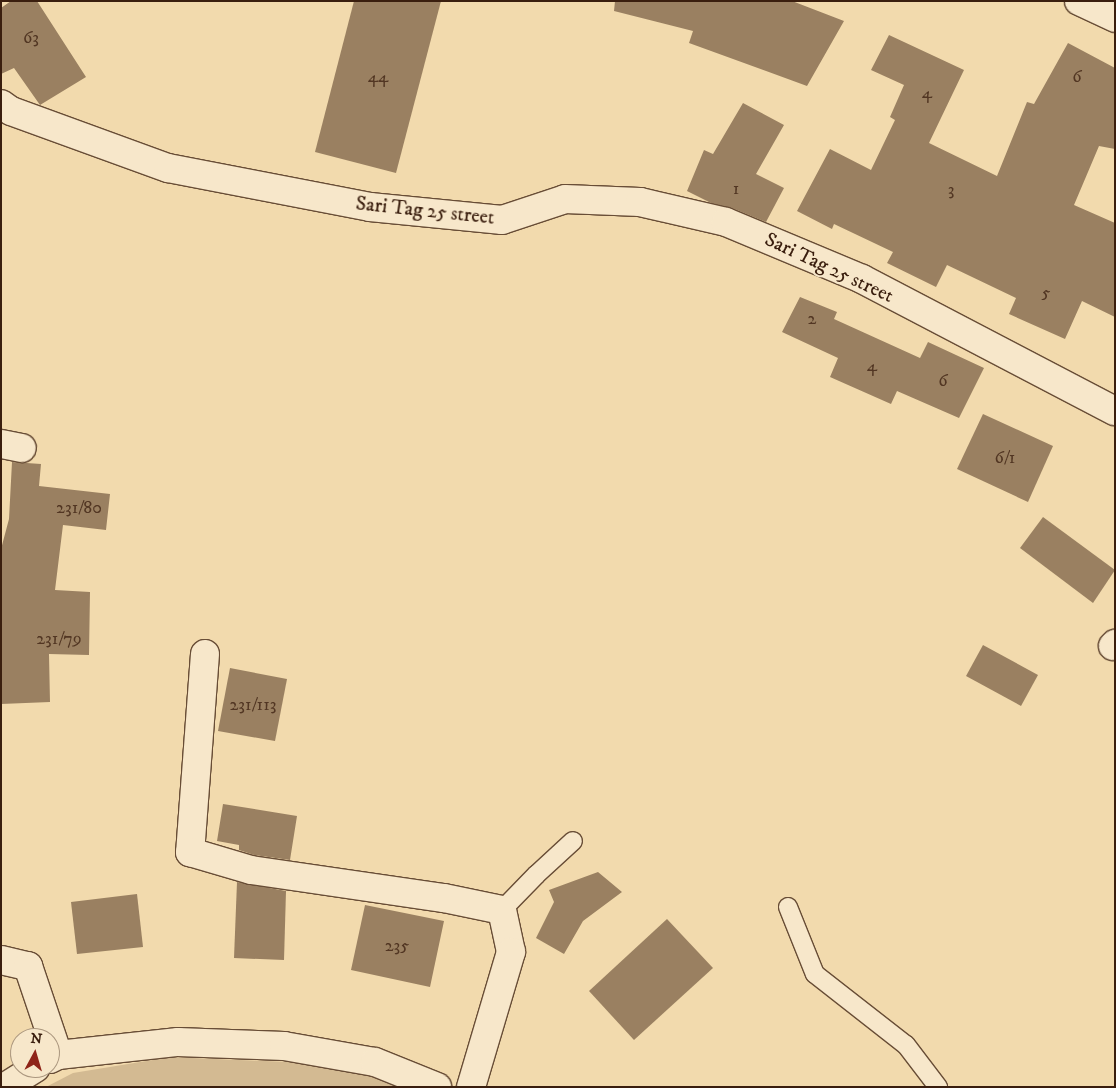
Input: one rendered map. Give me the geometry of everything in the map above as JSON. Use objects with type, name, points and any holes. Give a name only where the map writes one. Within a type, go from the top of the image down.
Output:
[{"type":"street","points":[[1079,1],[1115,18]]},
{"type":"street","name":"Sari Tag 25 street","points":[[4,111],[168,168],[370,207],[502,220],[565,199],[640,202],[726,222],[862,279],[1115,411]]},
{"type":"street","points":[[205,654],[190,852],[251,870],[444,898],[502,910],[511,952],[471,1087]]},
{"type":"street","points":[[1,960],[28,966],[41,1028]]},
{"type":"street","points":[[60,1059],[178,1042],[284,1046],[374,1062],[437,1087]]},
{"type":"street","points":[[6,1087],[21,1078]]},
{"type":"lane","points":[[502,910],[573,841]]},
{"type":"lane","points":[[788,907],[815,974],[906,1045],[938,1087]]},
{"type":"shaded area","points":[[171,1057],[288,1062],[368,1073],[399,1087],[46,1087],[73,1073]]},
{"type":"building","points":[[11,1],[37,1],[86,77],[40,105],[14,68],[1,74],[1,8]]},
{"type":"building","points":[[354,1],[441,1],[396,173],[315,152]]},
{"type":"building","points":[[615,1],[792,1],[844,21],[807,86],[689,43],[693,31],[614,11]]},
{"type":"building","points":[[889,35],[964,70],[929,143],[997,176],[1027,102],[1034,104],[1068,43],[1115,68],[1115,149],[1099,146],[1074,205],[1115,223],[1115,317],[1082,301],[1065,339],[1009,314],[1016,298],[947,265],[936,287],[887,263],[893,252],[834,224],[832,229],[797,211],[830,149],[871,170],[895,120],[890,117],[904,85],[871,70]]},
{"type":"building","points":[[743,103],[784,125],[756,174],[784,188],[766,222],[732,208],[711,203],[687,191],[704,150],[713,154]]},
{"type":"building","points":[[800,297],[837,312],[834,319],[920,358],[928,342],[984,368],[959,418],[897,391],[891,404],[830,377],[838,358],[782,332]]},
{"type":"building","points":[[983,414],[1053,446],[1028,502],[957,469]]},
{"type":"building","points":[[12,462],[41,464],[39,486],[110,494],[106,530],[63,525],[55,590],[90,592],[89,655],[49,654],[50,702],[1,704],[1,549],[9,519]]},
{"type":"building","points":[[1043,517],[1115,570],[1093,603],[1020,548]]},
{"type":"building","points":[[983,645],[1038,675],[1021,706],[966,676]]},
{"type":"building","points":[[230,668],[287,679],[275,741],[218,731]]},
{"type":"building","points":[[223,804],[297,816],[290,860],[254,855],[239,850],[239,845],[217,841]]},
{"type":"building","points":[[598,872],[622,892],[583,921],[564,954],[536,938],[554,902],[549,890]]},
{"type":"building","points":[[237,882],[286,891],[284,960],[234,958]]},
{"type":"building","points":[[137,894],[143,947],[77,954],[71,902]]},
{"type":"building","points":[[365,905],[444,921],[430,987],[351,970]]},
{"type":"building","points":[[667,919],[713,968],[634,1040],[589,991]]}]
